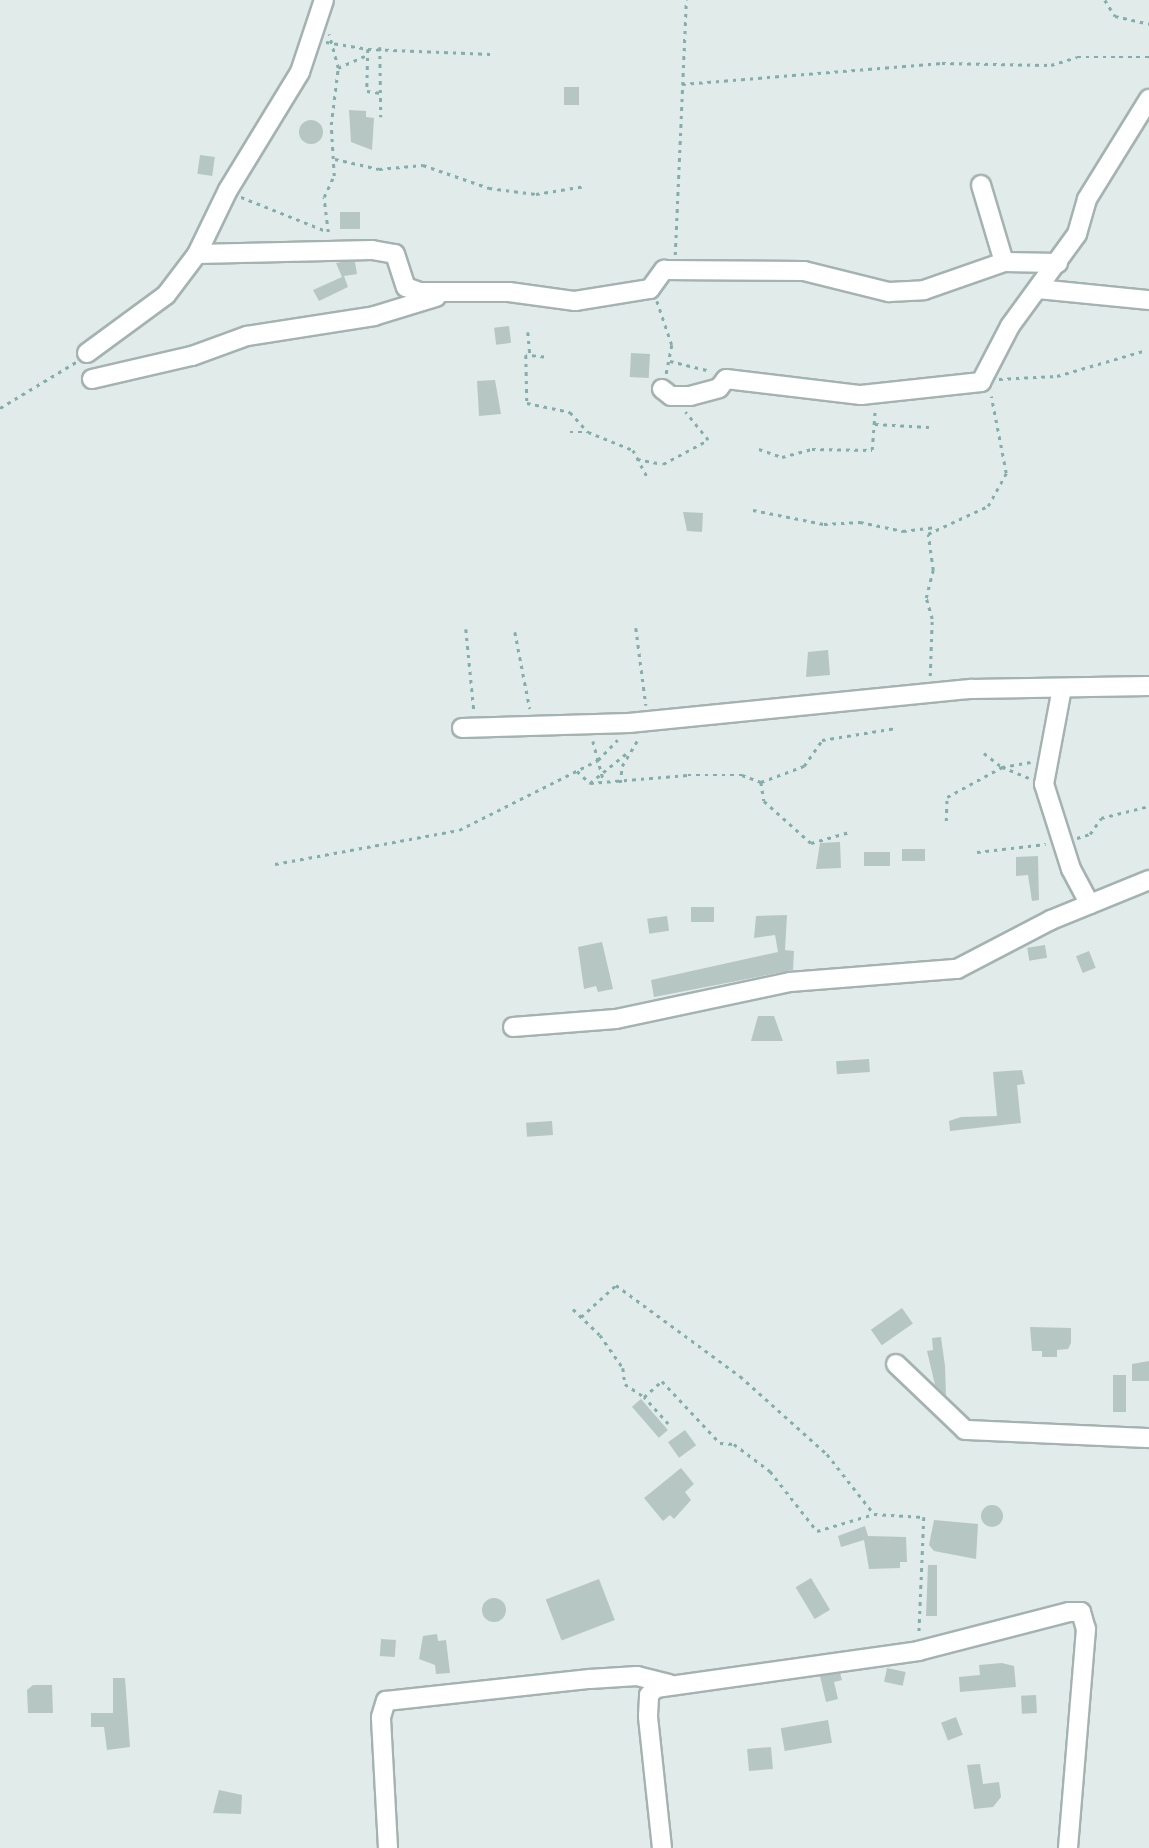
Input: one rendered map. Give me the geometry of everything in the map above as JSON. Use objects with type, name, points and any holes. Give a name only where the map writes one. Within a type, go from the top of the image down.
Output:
[{"type":"street","points":[[87,353],[166,295],[197,254],[228,190],[278,115],[313,37],[323,6]]},
{"type":"street","points":[[666,393],[719,388],[726,379],[874,392],[984,380],[1010,326],[1077,234],[1087,199],[1149,99]]},
{"type":"street","points":[[981,185],[1004,262]]},
{"type":"street","points":[[197,254],[340,251],[395,254],[407,286],[408,307]]},
{"type":"street","points":[[407,286],[450,294],[509,292],[575,301],[650,289],[664,270],[673,269],[804,271],[890,292],[924,290],[1004,262],[1058,263]]},
{"type":"street","points":[[1038,289],[1149,300]]},
{"type":"street","points":[[92,379],[192,356],[247,336],[408,307],[450,294]]},
{"type":"street","points":[[469,728],[629,723],[932,693],[1149,686]]},
{"type":"street","points":[[1062,688],[1051,759],[1044,784],[1071,869],[1090,904]]},
{"type":"street","points":[[513,1027],[616,1019],[790,982],[957,969],[1090,904],[1149,880]]},
{"type":"street","points":[[896,1364],[965,1430],[1149,1438]]},
{"type":"street","points":[[662,1848],[648,1702],[656,1688],[918,1651],[1081,1612],[1086,1629],[1068,1848]]},
{"type":"street","points":[[388,1848],[381,1717],[386,1701],[637,1676],[670,1684]]},
{"type":"path","points":[[673,269],[686,0]]},
{"type":"path","points":[[1105,0],[1115,16],[1149,24]]},
{"type":"path","points":[[323,6],[338,68],[331,125],[335,159],[324,197],[328,232],[340,251]]},
{"type":"path","points":[[313,37],[333,44],[368,49],[380,47],[491,54]]},
{"type":"path","points":[[380,47],[381,117]]},
{"type":"path","points":[[368,49],[367,91],[381,93]]},
{"type":"path","points":[[338,68],[368,55]]},
{"type":"path","points":[[682,84],[942,63],[1051,65],[1077,57],[1149,57]]},
{"type":"path","points":[[335,159],[379,169],[423,165],[489,188],[536,194],[585,186]]},
{"type":"path","points":[[228,190],[328,232]]},
{"type":"path","points":[[637,459],[663,464],[708,440],[666,393],[670,361],[667,325],[650,289]]},
{"type":"path","points":[[528,332],[530,355],[527,403],[570,412],[588,432]]},
{"type":"path","points":[[932,693],[926,598],[933,570],[928,534],[988,506],[1006,473],[998,415],[984,380],[1057,376],[1143,351]]},
{"type":"path","points":[[0,408],[87,353]]},
{"type":"path","points":[[530,355],[544,357]]},
{"type":"path","points":[[670,361],[703,367],[726,379]]},
{"type":"path","points":[[759,449],[782,457],[812,449],[872,450],[875,424],[874,392]]},
{"type":"path","points":[[875,424],[929,427]]},
{"type":"path","points":[[570,432],[588,432],[633,450],[646,476]]},
{"type":"path","points":[[753,510],[824,524],[860,522],[903,531],[939,527]]},
{"type":"path","points":[[466,629],[469,728]]},
{"type":"path","points":[[515,632],[532,726]]},
{"type":"path","points":[[275,864],[459,830],[598,760],[629,723]]},
{"type":"path","points":[[577,771],[590,783],[688,775],[742,775],[761,782],[804,766],[821,740],[896,728]]},
{"type":"path","points":[[593,741],[604,783]]},
{"type":"path","points":[[590,783],[630,751]]},
{"type":"path","points":[[984,753],[1002,766],[1044,784]]},
{"type":"path","points":[[946,821],[947,797],[1002,766],[1051,759]]},
{"type":"path","points":[[761,782],[768,806],[811,843],[849,832]]},
{"type":"path","points":[[580,1317],[616,1284],[766,1400],[827,1454],[874,1514]]},
{"type":"path","points":[[573,1309],[623,1368],[625,1384],[644,1397],[668,1424]]},
{"type":"path","points":[[644,1397],[662,1381],[720,1443],[734,1444],[770,1471],[817,1531],[874,1514],[924,1517],[918,1651]]},
{"type":"building","points":[[564,87],[579,87],[579,105],[564,105]]},
{"type":"building","points":[[349,110],[366,111],[366,117],[374,118],[372,150],[351,142]]},
{"type":"building","points":[[311,120],[322,127],[323,132],[316,143],[311,144],[300,137],[299,132],[306,121]]},
{"type":"building","points":[[200,155],[215,157],[212,176],[197,174]]},
{"type":"building","points":[[340,212],[360,212],[360,229],[340,229]]},
{"type":"building","points":[[355,262],[357,274],[344,276],[348,287],[319,301],[313,290],[342,277],[336,263]]},
{"type":"building","points":[[509,326],[511,343],[496,345],[494,328]]},
{"type":"building","points":[[631,353],[650,354],[649,378],[630,377]]},
{"type":"building","points":[[495,380],[501,414],[479,416],[477,381]]},
{"type":"building","points":[[683,512],[703,513],[702,532],[687,531]]},
{"type":"building","points":[[828,650],[830,675],[806,677],[808,652]]},
{"type":"building","points":[[840,842],[841,868],[816,869],[820,843]]},
{"type":"building","points":[[902,849],[925,849],[925,861],[902,861]]},
{"type":"building","points":[[864,852],[890,852],[890,866],[864,866]]},
{"type":"building","points":[[1038,856],[1039,900],[1032,901],[1028,875],[1016,876],[1016,857]]},
{"type":"building","points":[[691,907],[714,907],[714,922],[691,922]]},
{"type":"building","points":[[787,915],[785,950],[794,951],[793,970],[654,997],[651,980],[778,952],[775,935],[754,938],[756,916]]},
{"type":"building","points":[[667,916],[669,931],[649,934],[647,919]]},
{"type":"building","points":[[602,942],[613,989],[598,992],[596,986],[584,989],[578,947]]},
{"type":"building","points":[[1045,945],[1047,958],[1029,961],[1027,948]]},
{"type":"building","points":[[1089,951],[1096,968],[1083,973],[1076,956]]},
{"type":"building","points":[[758,1016],[774,1016],[783,1041],[751,1041]]},
{"type":"building","points":[[869,1059],[870,1072],[837,1074],[836,1061]]},
{"type":"building","points":[[1022,1070],[1025,1084],[1017,1085],[1021,1123],[950,1131],[949,1121],[961,1117],[997,1116],[993,1072]]},
{"type":"building","points":[[552,1121],[553,1135],[527,1137],[526,1123]]},
{"type":"building","points":[[902,1308],[913,1324],[882,1345],[871,1330]]},
{"type":"building","points":[[1030,1327],[1071,1328],[1071,1343],[1068,1349],[1057,1350],[1057,1357],[1042,1357],[1042,1351],[1032,1351]]},
{"type":"building","points":[[941,1337],[946,1396],[935,1385],[927,1351],[933,1350],[932,1338]]},
{"type":"building","points":[[1149,1361],[1149,1381],[1132,1381],[1132,1364]]},
{"type":"building","points":[[1113,1375],[1126,1375],[1126,1412],[1113,1412]]},
{"type":"building","points":[[641,1399],[668,1430],[659,1438],[632,1407]]},
{"type":"building","points":[[685,1430],[696,1445],[679,1458],[668,1442]]},
{"type":"building","points":[[681,1468],[694,1484],[685,1492],[691,1500],[674,1519],[670,1515],[663,1521],[644,1498]]},
{"type":"building","points":[[992,1505],[1000,1508],[1003,1516],[1000,1524],[992,1527],[984,1524],[981,1516],[984,1508]]},
{"type":"building","points":[[934,1520],[978,1524],[976,1559],[934,1551],[929,1545]]},
{"type":"building","points":[[865,1526],[868,1536],[906,1537],[907,1562],[900,1562],[900,1568],[869,1569],[864,1540],[841,1547],[838,1536]]},
{"type":"building","points":[[928,1565],[937,1565],[937,1616],[926,1616]]},
{"type":"building","points":[[811,1578],[830,1610],[815,1619],[796,1587]]},
{"type":"building","points":[[599,1579],[615,1620],[562,1641],[546,1599]]},
{"type":"building","points":[[494,1598],[502,1602],[506,1610],[502,1618],[494,1622],[486,1618],[482,1610],[486,1602]]},
{"type":"building","points":[[437,1634],[438,1641],[446,1640],[450,1673],[436,1674],[435,1665],[419,1659],[423,1636]]},
{"type":"building","points":[[381,1639],[396,1640],[395,1657],[380,1656]]},
{"type":"building","points":[[1002,1663],[1014,1666],[1016,1687],[960,1692],[959,1677],[980,1675],[979,1665]]},
{"type":"building","points":[[887,1668],[906,1672],[903,1686],[884,1682]]},
{"type":"building","points":[[840,1673],[842,1680],[834,1682],[838,1699],[826,1702],[820,1676]]},
{"type":"building","points":[[113,1678],[125,1678],[130,1747],[107,1750],[104,1727],[91,1727],[91,1713],[113,1713]]},
{"type":"building","points":[[33,1685],[52,1685],[53,1713],[28,1713],[27,1690]]},
{"type":"building","points":[[1036,1695],[1037,1713],[1022,1714],[1021,1696]]},
{"type":"building","points":[[956,1717],[963,1735],[948,1740],[941,1723]]},
{"type":"building","points":[[828,1720],[832,1743],[785,1751],[781,1728]]},
{"type":"building","points":[[771,1747],[773,1769],[749,1771],[747,1749]]},
{"type":"building","points":[[980,1764],[983,1784],[999,1782],[1001,1797],[993,1807],[974,1809],[967,1765]]},
{"type":"building","points":[[219,1790],[242,1795],[241,1814],[213,1813]]}]
